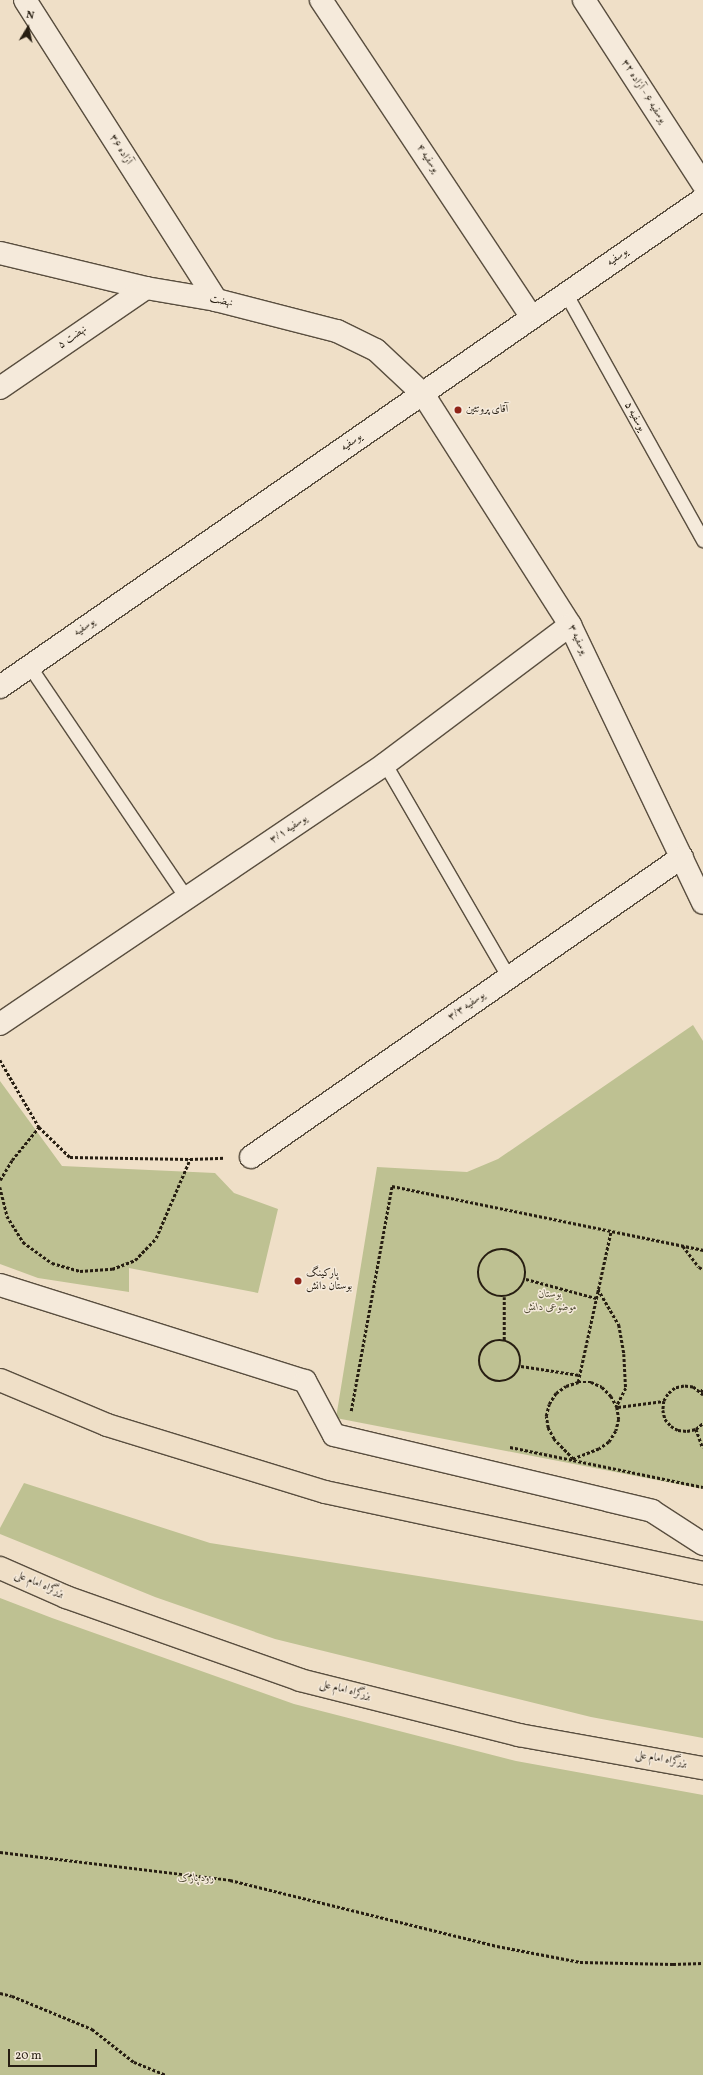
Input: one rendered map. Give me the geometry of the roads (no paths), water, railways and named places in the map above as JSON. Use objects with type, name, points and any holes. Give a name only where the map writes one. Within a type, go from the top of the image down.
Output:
[{"type":"highway","points":[[0,1380],[107,1425],[325,1492],[703,1573]]},
{"type":"highway","name":"بزرگراه امام علی","points":[[0,1568],[66,1597],[300,1680],[520,1735],[703,1768]]},
{"type":"street","name":"آزاده ۳۶","points":[[25,0],[216,300]]},
{"type":"street","name":"یوسفیه ۴","points":[[321,0],[532,317]]},
{"type":"street","name":"یوسفیه ۶ - آزاده ۳۲","points":[[584,0],[703,184]]},
{"type":"street","name":"یوسفیه","points":[[0,687],[703,199]]},
{"type":"street","name":"نهضت","points":[[0,254],[146,288],[216,300],[337,331],[376,350],[423,394]]},
{"type":"street","name":"نهضت ۵","points":[[0,388],[146,288]]},
{"type":"street","name":"یوسفیه ۳","points":[[423,394],[570,625],[703,903]]},
{"type":"street","name":"یوسفیه ۳/۱","points":[[0,1024],[385,764],[570,625]]},
{"type":"street","name":"یوسفیه ۳/۳","points":[[250,1157],[682,858]]},
{"type":"street","points":[[0,1285],[305,1381],[334,1435],[652,1510],[703,1544]]},
{"type":"lane","name":"یوسفیه ۵","points":[[566,294],[703,540]]},
{"type":"lane","points":[[30,667],[187,899]]},
{"type":"lane","points":[[385,764],[510,978]]},
{"type":"place","name":"آقای پروتئین","points":[[458,410]]},
{"type":"place","name":"پارکینگ بوستان دانش","points":[[298,1281]]},
{"type":"park label","name":"بوستان موضوعی دانش","points":[[550,1302]]},
{"type":"park label","name":"رود پارک","points":[[196,1879]]}]
